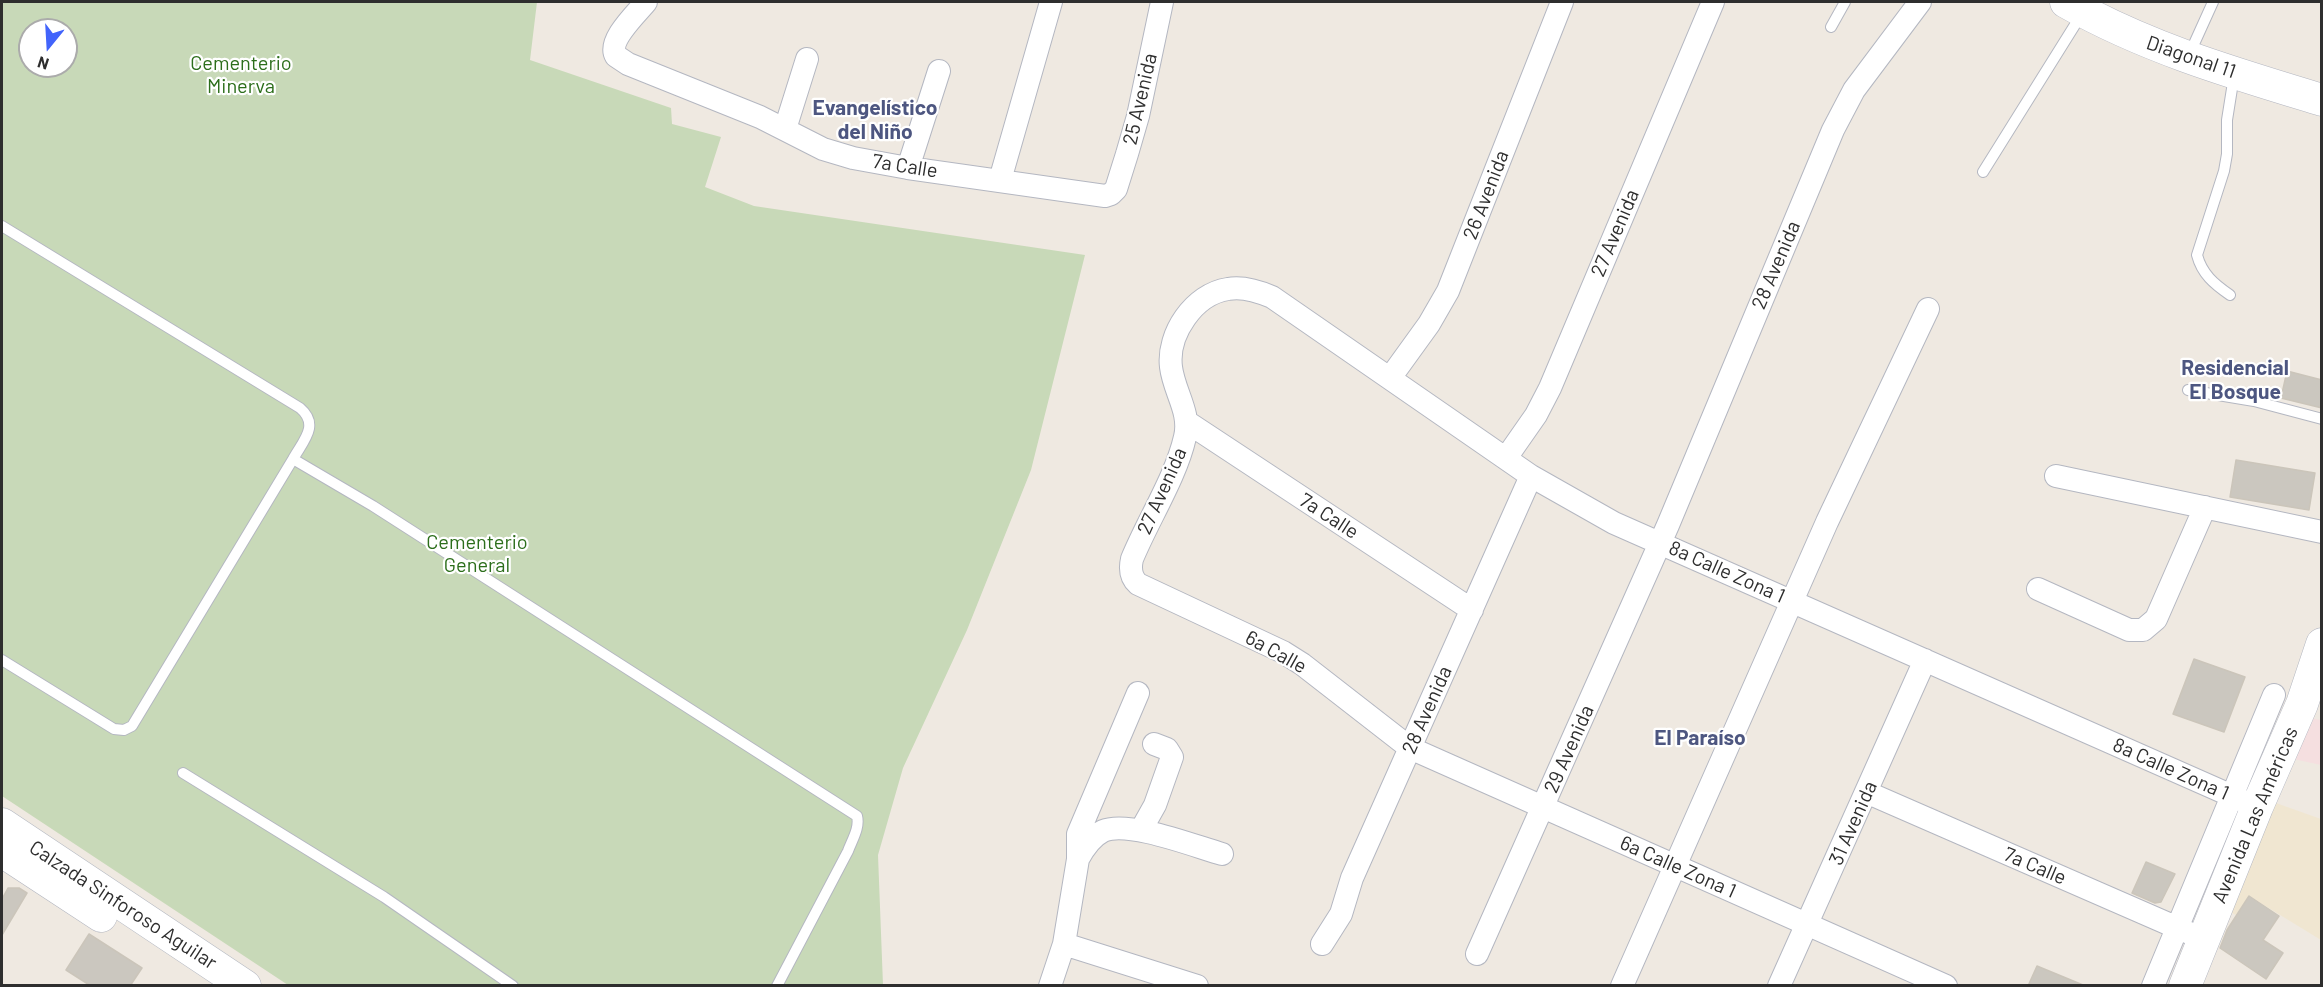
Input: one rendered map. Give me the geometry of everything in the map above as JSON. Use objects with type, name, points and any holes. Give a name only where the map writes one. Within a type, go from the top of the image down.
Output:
[{"type":"street","name":"7a Calle","points":[[646,2],[618,37],[613,51],[616,56],[628,64],[760,117],[823,149],[853,158],[908,168],[1111,194]]},
{"type":"street","points":[[1000,180],[1051,2]]},
{"type":"street","name":"25 Avenida","points":[[1111,194],[1116,189],[1138,116],[1162,2]]},
{"type":"street","name":"26 Avenida","points":[[1390,378],[1429,324],[1448,291],[1562,2]]},
{"type":"street","name":"27 Avenida","points":[[1506,458],[1536,415],[1550,388],[1713,2]]},
{"type":"street","name":"28 Avenida","points":[[1660,543],[1843,107],[1920,2]]},
{"type":"street","name":"Diagonal 11","points":[[2075,5],[2124,32],[2188,58],[2322,100]]},
{"type":"street","points":[[785,129],[807,59]]},
{"type":"street","points":[[908,168],[939,71]]},
{"type":"street","name":"8a Calle Zona 1","points":[[1227,289],[1256,291],[1272,297],[1531,476],[1614,523],[2244,802]]},
{"type":"street","name":"27 Avenida","points":[[1132,576],[1130,568],[1132,559],[1177,462],[1185,437],[1187,422],[1171,367],[1171,352],[1176,334],[1199,302],[1212,293],[1227,289]]},
{"type":"street","points":[[1622,986],[1827,522],[1928,309]]},
{"type":"street","name":"7a Calle","points":[[1187,422],[1472,610]]},
{"type":"street","name":"28 Avenida","points":[[1322,944],[1341,914],[1352,878],[1531,476]]},
{"type":"street","points":[[2056,476],[2322,532]]},
{"type":"street","points":[[2038,589],[2129,630],[2143,630],[2156,619],[2205,507]]},
{"type":"street","name":"29 Avenida","points":[[1477,954],[1660,543]]},
{"type":"street","name":"6a Calle","points":[[1132,576],[1142,587],[1256,639],[1302,664],[1410,748]]},
{"type":"street","name":"Avenida Las Américas","points":[[2185,986],[2190,933],[2244,802],[2299,703],[2322,644]]},
{"type":"street","name":"31 Avenida","points":[[1779,986],[1925,660]]},
{"type":"street","points":[[1050,986],[1064,944],[1078,859],[1078,834],[1138,693]]},
{"type":"street","points":[[1141,831],[1155,805],[1172,757],[1167,749],[1154,744]]},
{"type":"street","name":"6a Calle Zona 1","points":[[1410,748],[1946,986]]},
{"type":"street","name":"7a Calle","points":[[1866,792],[2190,933]]},
{"type":"street","points":[[1078,859],[1091,839],[1113,828],[1141,831],[1221,854]]},
{"type":"street","name":"Calzada Sinforoso Aguilar","points":[[8,849],[227,983]]},
{"type":"street","points":[[2153,986],[2190,933]]},
{"type":"street","points":[[1064,944],[1197,986]]},
{"type":"lane","points":[[1831,27],[1845,2]]},
{"type":"lane","points":[[2188,58],[2213,2]]},
{"type":"lane","points":[[1983,172],[2075,5]]},
{"type":"lane","points":[[2230,295],[2207,277],[2200,268],[2197,255],[2224,171],[2227,154],[2227,120],[2234,73]]},
{"type":"lane","points":[[2,226],[305,413],[310,419],[310,426],[293,459],[132,726],[124,730],[114,729],[2,660]]},
{"type":"lane","points":[[2188,390],[2254,401],[2322,419]]},
{"type":"lane","points":[[293,459],[373,506],[856,816],[858,822],[848,851],[777,986]]},
{"type":"lane","points":[[183,773],[384,897],[513,986]]},
{"type":"shaded area","points":[[2305,717],[2321,720],[2321,765],[2289,758]]},
{"type":"shaded area","points":[[2273,802],[2321,819],[2321,940],[2249,896],[2236,915],[2224,909]]},
{"type":"green space","name":"Cementerio General","points":[[2,2],[537,2],[530,60],[671,108],[672,124],[721,137],[705,187],[754,206],[1085,255],[1031,470],[967,630],[903,768],[878,855],[883,985],[288,985],[2,796]]},
{"type":"building","points":[[2287,371],[2322,380],[2322,408],[2281,398]]},
{"type":"building","points":[[2236,460],[2315,473],[2309,510],[2230,497]]},
{"type":"building","points":[[2194,659],[2245,677],[2224,732],[2173,714]]},
{"type":"building","points":[[2146,862],[2175,874],[2161,902],[2155,903],[2132,893]]},
{"type":"building","points":[[8,888],[19,888],[27,893],[2,935],[2,899]]},
{"type":"building","points":[[2249,896],[2279,916],[2263,940],[2283,953],[2266,979],[2220,948],[2227,930]]},
{"type":"building","points":[[89,934],[142,968],[130,986],[91,986],[66,970]]},
{"type":"building","points":[[2037,966],[2083,985],[2083,986],[2028,986]]},
{"type":"district","name":"Evangelístico del Niño","points":[[875,120]]},
{"type":"district","name":"Residencial El Bosque","points":[[2235,380]]},
{"type":"district","name":"El Paraíso","points":[[1700,738]]},
{"type":"park label","name":"Cementerio Minerva","points":[[241,74]]}]
